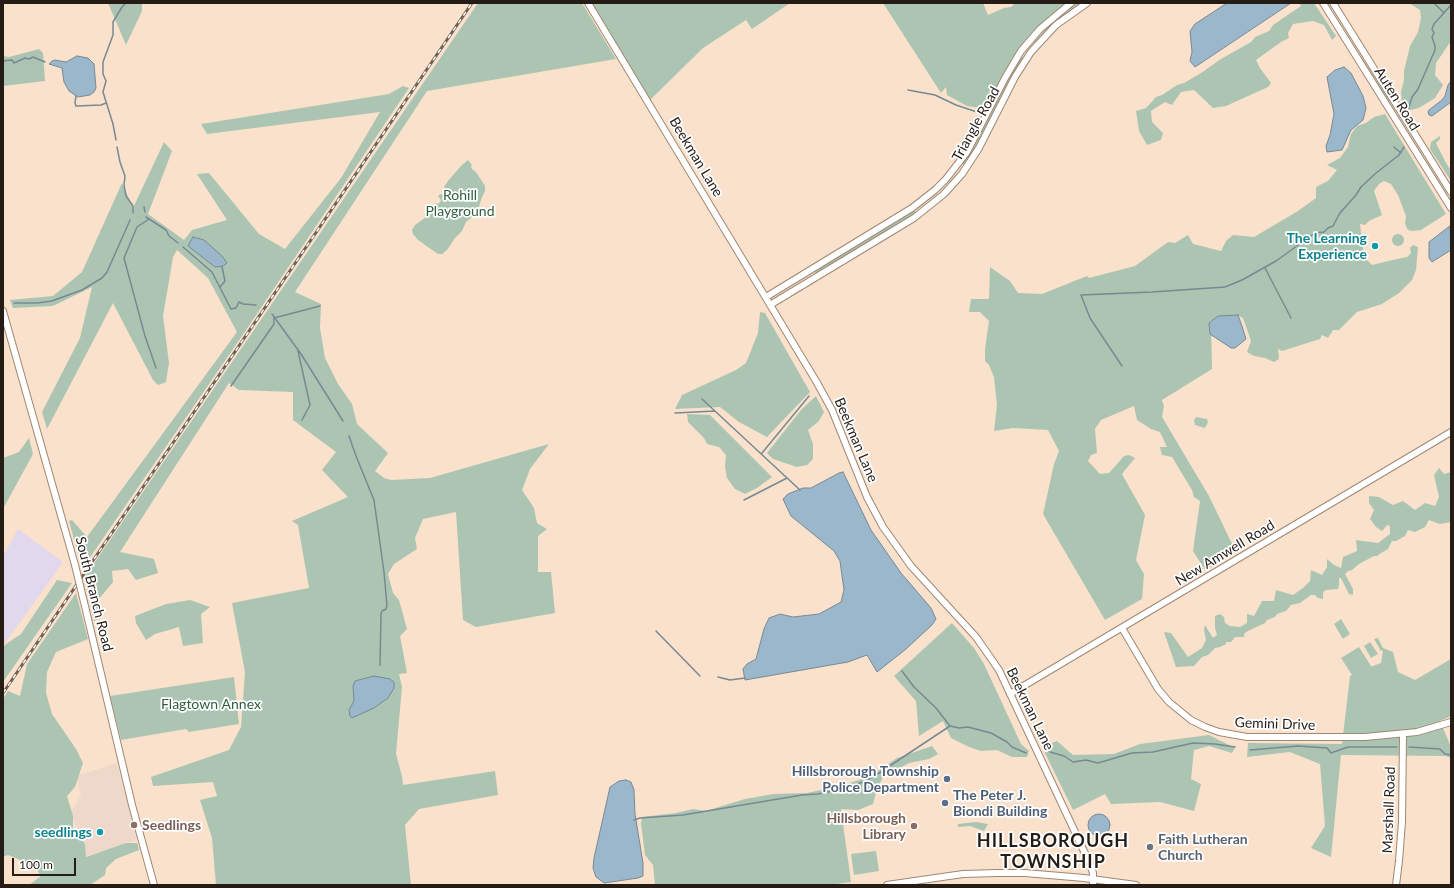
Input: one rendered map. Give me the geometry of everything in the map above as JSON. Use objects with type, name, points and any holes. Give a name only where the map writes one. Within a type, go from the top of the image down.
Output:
[{"type":"street","name":"Beekman Lane","points":[[588,3],[827,400],[867,497],[883,527],[908,563],[976,637],[992,659],[1090,864],[1094,882]]},
{"type":"street","name":"Triangle Road","points":[[766,297],[912,208],[935,190],[946,179],[967,152],[1008,72],[1021,51],[1040,29],[1071,3]]},
{"type":"street","name":"Triangle Road","points":[[770,305],[914,218],[944,194],[962,174],[979,148],[1015,77],[1031,52],[1056,25],[1087,3]]},
{"type":"street","name":"Auten Road","points":[[1323,3],[1451,208]]},
{"type":"street","name":"Auten Road","points":[[1333,3],[1451,192]]},
{"type":"street","name":"South Branch Road","points":[[3,312],[75,565],[132,805],[154,885]]},
{"type":"street","name":"New Amwell Road","points":[[1010,694],[1451,432]]},
{"type":"street","name":"Gemini Drive","points":[[1122,628],[1152,680],[1165,698],[1182,714],[1200,725],[1212,730],[1247,737],[1365,737],[1403,735],[1428,730],[1451,722]]},
{"type":"street","name":"Marshall Road","points":[[1396,885],[1402,828],[1403,735]]},
{"type":"street","points":[[887,885],[967,874],[997,873],[1038,874],[1094,882],[1136,885]]},
{"type":"shaded area","points":[[18,529],[63,562],[3,646],[3,556]]},
{"type":"shaded area","points":[[117,763],[137,840],[86,856],[71,812],[81,795],[76,776]]},
{"type":"green space","points":[[108,3],[142,3],[142,11],[126,45]]},
{"type":"green space","points":[[478,3],[582,3],[616,59],[427,91],[295,292],[321,304],[320,328],[325,358],[338,384],[352,404],[357,424],[388,453],[375,471],[384,478],[391,480],[430,478],[549,444],[530,469],[522,490],[534,508],[537,523],[547,529],[538,536],[538,572],[551,572],[555,613],[476,627],[463,620],[456,512],[423,519],[415,538],[417,549],[394,564],[388,574],[393,593],[399,600],[407,629],[400,636],[407,673],[399,674],[402,687],[396,754],[403,785],[495,771],[498,795],[419,809],[405,825],[411,885],[216,885],[212,838],[200,800],[217,796],[213,782],[153,786],[151,777],[229,750],[241,727],[245,672],[232,603],[309,588],[298,525],[292,521],[348,497],[322,470],[336,452],[293,420],[293,392],[239,390],[229,383],[120,552],[154,559],[158,573],[136,580],[128,569],[112,571],[113,582],[99,599],[101,618],[94,621],[84,578]]},
{"type":"green space","points":[[592,3],[790,3],[752,29],[746,20],[703,48],[650,100]]},
{"type":"green space","points":[[883,3],[983,3],[988,15],[1004,8],[1011,7],[1015,3],[1067,3],[1045,20],[1022,45],[1007,68],[986,109],[967,106],[947,95],[946,87],[941,93]]},
{"type":"green space","points":[[1075,3],[1082,3],[1065,15],[1035,43],[1034,42],[1047,27]]},
{"type":"green space","points":[[1299,3],[1314,3],[1336,36],[1332,40],[1324,25],[1313,21],[1293,24],[1288,33],[1289,38],[1256,60],[1271,83],[1268,87],[1226,106],[1213,108],[1194,90],[1181,92],[1172,105],[1165,102],[1151,111],[1152,122],[1163,133],[1161,140],[1147,145],[1139,131],[1136,111],[1146,108],[1156,97],[1162,95],[1177,85],[1184,83],[1251,42],[1255,37],[1269,31],[1273,25],[1301,6]]},
{"type":"green space","points":[[1409,3],[1451,3],[1451,41],[1436,63],[1435,75],[1443,85],[1435,98],[1419,108],[1410,110],[1406,109],[1402,103],[1401,92],[1410,46],[1418,32],[1421,18],[1420,10]]},
{"type":"green space","points":[[39,49],[43,53],[45,81],[3,86],[3,56],[9,57]]},
{"type":"green space","points":[[1358,52],[1389,96],[1412,135],[1379,88]]},
{"type":"green space","points":[[1021,56],[1023,59],[1012,77],[975,150],[966,164],[963,164],[1009,74]]},
{"type":"green space","points":[[403,86],[409,88],[242,336],[82,569],[69,521],[72,520],[87,537],[237,332],[208,278],[177,250],[173,257],[163,316],[169,363],[166,382],[158,385],[153,380],[113,303],[47,429],[42,412],[80,338],[92,287],[53,306],[13,308],[10,300],[53,296],[82,272],[122,183],[133,208],[164,142],[172,151],[148,214],[184,240],[192,230],[227,220],[197,174],[209,173],[259,234],[285,249],[341,178],[380,112],[207,134],[201,124],[389,94]]},
{"type":"green space","points":[[1385,114],[1446,214],[1421,230],[1411,231],[1407,229],[1405,223],[1406,216],[1398,195],[1391,184],[1384,181],[1379,184],[1374,191],[1382,215],[1369,221],[1365,225],[1360,224],[1364,257],[1372,265],[1407,257],[1411,253],[1410,248],[1413,245],[1418,247],[1416,270],[1412,280],[1399,293],[1382,304],[1357,312],[1339,330],[1333,330],[1328,338],[1322,335],[1320,339],[1282,351],[1278,349],[1279,359],[1274,362],[1265,358],[1254,356],[1247,352],[1251,341],[1243,318],[1237,315],[1211,321],[1212,369],[1162,400],[1164,406],[1162,417],[1209,496],[1236,552],[1205,570],[1193,551],[1200,501],[1194,497],[1192,490],[1172,457],[1162,455],[1160,447],[1167,447],[1160,432],[1151,429],[1137,420],[1134,406],[1101,420],[1095,429],[1097,453],[1091,455],[1088,461],[1100,474],[1109,473],[1124,456],[1129,455],[1135,458],[1122,474],[1145,515],[1136,560],[1144,574],[1142,599],[1105,620],[1043,514],[1054,464],[1059,451],[1048,430],[1013,428],[994,431],[997,405],[994,377],[989,365],[985,361],[989,321],[980,312],[969,312],[971,299],[989,299],[990,267],[1010,281],[1018,293],[1042,294],[1087,276],[1089,278],[1135,266],[1168,242],[1175,243],[1188,235],[1193,244],[1221,251],[1226,241],[1233,235],[1254,237],[1298,211],[1316,198],[1316,187],[1328,181],[1337,170],[1327,165],[1340,158],[1348,147],[1351,134],[1357,126],[1366,123],[1374,117]]},
{"type":"green space","points":[[1440,136],[1440,139],[1436,143],[1451,171],[1451,181],[1430,149],[1431,142]]},
{"type":"green space","name":"Rohill Playground","points":[[468,160],[472,165],[472,169],[476,172],[485,186],[485,191],[477,213],[466,222],[462,231],[447,250],[442,254],[438,254],[418,240],[413,234],[412,230],[415,225],[432,213],[434,205],[441,201],[438,197],[445,192],[444,187],[448,181]]},
{"type":"green space","points":[[915,211],[915,214],[815,273],[815,270]]},
{"type":"green space","points":[[1396,234],[1400,234],[1404,240],[1400,246],[1396,246],[1392,242],[1392,238]]},
{"type":"green space","points":[[760,312],[765,313],[810,392],[767,437],[739,422],[720,407],[675,409],[682,395],[736,370],[746,363],[758,333]]},
{"type":"green space","points":[[816,396],[824,412],[819,421],[808,430],[813,444],[813,459],[807,465],[797,467],[773,459],[767,453],[801,410]]},
{"type":"green space","points":[[687,414],[710,415],[772,477],[757,488],[745,494],[735,489],[727,478],[725,467],[726,455],[719,447],[707,444],[704,438],[688,422]]},
{"type":"green space","points":[[1196,417],[1207,419],[1208,422],[1205,428],[1195,425],[1194,420]]},
{"type":"green space","points":[[29,438],[33,454],[3,509],[3,458],[19,452]]},
{"type":"green space","points":[[1439,468],[1444,474],[1451,472],[1451,522],[1440,524],[1429,520],[1425,527],[1415,532],[1408,530],[1405,536],[1396,541],[1392,541],[1388,549],[1348,571],[1345,574],[1353,589],[1353,595],[1349,594],[1341,578],[1339,578],[1338,589],[1326,590],[1323,592],[1323,599],[1318,598],[1315,595],[1311,595],[1300,603],[1291,605],[1286,611],[1277,614],[1265,623],[1246,632],[1244,637],[1235,637],[1231,642],[1226,642],[1226,644],[1215,648],[1208,655],[1202,657],[1194,666],[1176,667],[1164,632],[1171,633],[1188,657],[1202,648],[1206,640],[1204,630],[1205,625],[1213,638],[1217,635],[1215,628],[1215,616],[1220,614],[1224,617],[1225,623],[1230,626],[1240,627],[1247,623],[1247,614],[1254,616],[1262,601],[1274,601],[1276,590],[1293,595],[1310,581],[1311,570],[1322,575],[1327,567],[1327,559],[1334,565],[1341,568],[1343,557],[1357,551],[1356,540],[1378,543],[1390,534],[1390,526],[1387,525],[1382,531],[1376,527],[1370,519],[1374,510],[1369,503],[1369,496],[1379,497],[1393,505],[1403,501],[1415,510],[1425,503],[1435,506],[1439,497],[1434,475]]},
{"type":"green space","points":[[57,580],[72,583],[3,682],[3,647],[21,634]]},
{"type":"green space","points":[[76,593],[88,639],[56,652],[47,672],[46,693],[52,714],[76,749],[83,763],[75,787],[67,796],[73,816],[73,828],[85,844],[86,857],[126,843],[137,843],[139,850],[116,859],[106,868],[105,875],[90,885],[29,885],[41,876],[35,867],[8,855],[3,857],[3,699],[8,691],[20,696],[27,664]]},
{"type":"green space","points":[[190,600],[210,607],[201,614],[203,643],[183,646],[179,627],[155,634],[146,640],[136,623],[135,616],[166,604]]},
{"type":"green space","points":[[1341,619],[1350,634],[1343,639],[1334,624]]},
{"type":"green space","points":[[952,623],[974,648],[984,664],[1021,744],[1029,751],[1027,757],[1012,757],[997,750],[981,751],[969,747],[951,738],[943,721],[919,736],[916,701],[894,676]]},
{"type":"green space","points":[[1378,638],[1383,648],[1393,652],[1398,672],[1415,680],[1451,659],[1451,716],[1440,721],[1451,747],[1451,758],[1445,756],[1341,755],[1331,857],[1311,848],[1325,826],[1320,764],[1290,752],[1247,757],[1248,743],[1342,744],[1350,676],[1352,675],[1341,658],[1359,647],[1371,666],[1370,667],[1381,663],[1383,650],[1381,651],[1374,639]]},
{"type":"green space","points":[[1370,642],[1378,654],[1371,658],[1364,646]]},
{"type":"green space","name":"Flagtown Annex","points":[[234,677],[239,724],[189,732],[186,729],[121,740],[110,696]]},
{"type":"green space","points":[[1209,735],[1235,748],[1232,753],[1209,746],[1194,750],[1191,779],[1201,784],[1194,811],[1160,802],[1111,804],[1105,794],[1073,810],[1042,747],[1057,741],[1073,755],[1114,754],[1140,744]]},
{"type":"green space","points":[[932,746],[938,754],[929,759],[909,763],[883,777],[877,789],[873,804],[858,810],[841,809],[851,882],[829,885],[655,885],[653,865],[645,855],[641,823],[642,817],[676,813],[693,809],[706,811],[745,799],[773,794],[807,793],[840,786],[872,775],[897,758]]},
{"type":"green space","points":[[976,822],[988,824],[984,831],[970,826],[958,827],[958,824]]},
{"type":"green space","points":[[876,851],[879,871],[854,875],[851,854]]},
{"type":"water","points":[[1227,3],[1291,3],[1195,67],[1190,61],[1192,52],[1190,31],[1195,24]]},
{"type":"water","points":[[77,56],[88,58],[94,64],[96,88],[90,95],[78,97],[69,91],[64,82],[62,68],[49,64],[55,60],[66,62]]},
{"type":"water","points":[[1344,67],[1351,73],[1363,96],[1366,108],[1363,120],[1351,130],[1342,150],[1327,152],[1326,146],[1330,135],[1334,114],[1327,77],[1335,70]]},
{"type":"water","points":[[1451,81],[1451,102],[1432,116],[1429,115],[1429,110],[1445,96],[1448,85]]},
{"type":"water","points":[[1450,226],[1451,250],[1432,262],[1429,258],[1429,242]]},
{"type":"water","points":[[193,237],[204,240],[222,256],[227,263],[223,266],[215,267],[188,246]]},
{"type":"water","points":[[1238,315],[1246,339],[1235,348],[1231,348],[1210,334],[1209,323],[1218,316]]},
{"type":"water","points":[[843,472],[871,530],[901,573],[931,608],[936,619],[932,625],[906,649],[877,672],[867,655],[848,662],[745,680],[743,669],[747,664],[756,659],[764,629],[769,618],[780,614],[793,617],[819,614],[841,602],[844,590],[840,561],[834,551],[791,516],[783,499],[788,494],[803,488],[811,488]]},
{"type":"water","points":[[374,676],[390,679],[394,682],[394,688],[388,698],[374,708],[352,718],[349,710],[354,701],[353,686],[355,681]]},
{"type":"water","points":[[626,780],[631,782],[634,790],[635,814],[643,863],[643,876],[604,883],[596,877],[593,868],[594,858],[610,787],[619,781]]},
{"type":"water","points":[[1099,814],[1107,817],[1110,825],[1107,833],[1099,836],[1091,833],[1088,825],[1091,817]]},
{"type":"waterway","points":[[116,140],[113,124],[103,92],[106,81],[103,74],[103,62],[113,35],[113,22],[126,3]]},
{"type":"waterway","points":[[1434,3],[1444,13]]},
{"type":"waterway","points":[[1408,110],[1412,97],[1418,89],[1435,50],[1432,37],[1434,33],[1432,29],[1434,24],[1451,5]]},
{"type":"waterway","points":[[3,61],[12,60],[14,63],[25,58],[29,59],[33,57],[45,62]]},
{"type":"waterway","points":[[908,90],[935,95],[956,105],[977,112]]},
{"type":"waterway","points":[[76,96],[76,106],[101,105],[106,103]]},
{"type":"waterway","points":[[117,147],[125,176],[124,185],[126,196],[133,206],[133,213]]},
{"type":"waterway","points":[[1394,147],[1401,153]]},
{"type":"waterway","points":[[1122,366],[1090,318],[1081,295],[1225,287],[1242,280],[1276,261],[1315,233],[1324,232],[1333,226],[1340,213],[1361,187],[1399,155],[1404,147]]},
{"type":"waterway","points":[[144,207],[145,212]]},
{"type":"waterway","points":[[146,217],[166,230],[169,236],[178,243]]},
{"type":"waterway","points":[[149,219],[137,227],[124,258],[145,336],[156,368]]},
{"type":"waterway","points":[[14,303],[37,303],[52,301],[82,290],[102,278],[107,272],[130,220]]},
{"type":"waterway","points":[[183,247],[212,272],[231,309],[236,308],[239,302],[243,304],[256,305]]},
{"type":"waterway","points":[[220,287],[225,281],[222,267]]},
{"type":"waterway","points":[[1265,268],[1291,318]]},
{"type":"waterway","points":[[231,386],[274,324],[274,318],[320,306]]},
{"type":"waterway","points":[[272,314],[301,354],[343,421]]},
{"type":"waterway","points":[[298,351],[310,405],[302,420]]},
{"type":"waterway","points":[[762,453],[809,396]]},
{"type":"waterway","points":[[702,399],[800,490]]},
{"type":"waterway","points":[[675,413],[715,411]]},
{"type":"waterway","points":[[349,436],[374,500],[384,572],[387,606],[381,614],[380,665]]},
{"type":"waterway","points":[[744,500],[787,478]]},
{"type":"waterway","points":[[656,631],[700,676]]},
{"type":"waterway","points":[[902,671],[914,687],[936,708],[950,726]]},
{"type":"waterway","points":[[718,677],[730,680],[745,678]]},
{"type":"waterway","points":[[634,820],[640,818],[683,815],[842,789],[863,782],[876,775],[950,726],[959,728],[968,727],[991,733],[1007,742],[1012,747],[1026,753]]},
{"type":"waterway","points":[[1050,752],[1064,756],[1073,762],[1086,760],[1098,763],[1132,753],[1153,752],[1193,743],[1235,747]]},
{"type":"waterway","points":[[1250,750],[1298,746],[1327,748],[1331,753],[1348,747],[1397,747]]},
{"type":"waterway","points":[[1409,747],[1440,749],[1445,754],[1451,755]]},
{"type":"railway","points":[[3,693],[472,3]]},
{"type":"place","name":"The Learning Experience","points":[[1375,246]]},
{"type":"place","name":"Hillsbrorough Township Police Department","points":[[947,779]]},
{"type":"place","name":"The Peter J. Biondi Building","points":[[945,803]]},
{"type":"place","name":"Seedlings","points":[[134,825]]},
{"type":"place","name":"Hillsborough Library","points":[[914,826]]},
{"type":"place","name":"seedlings","points":[[100,832]]},
{"type":"place","name":"Faith Lutheran Church","points":[[1150,847]]},
{"type":"district","name":"HILLSBOROUGH TOWNSHIP","points":[[1053,851]]}]
